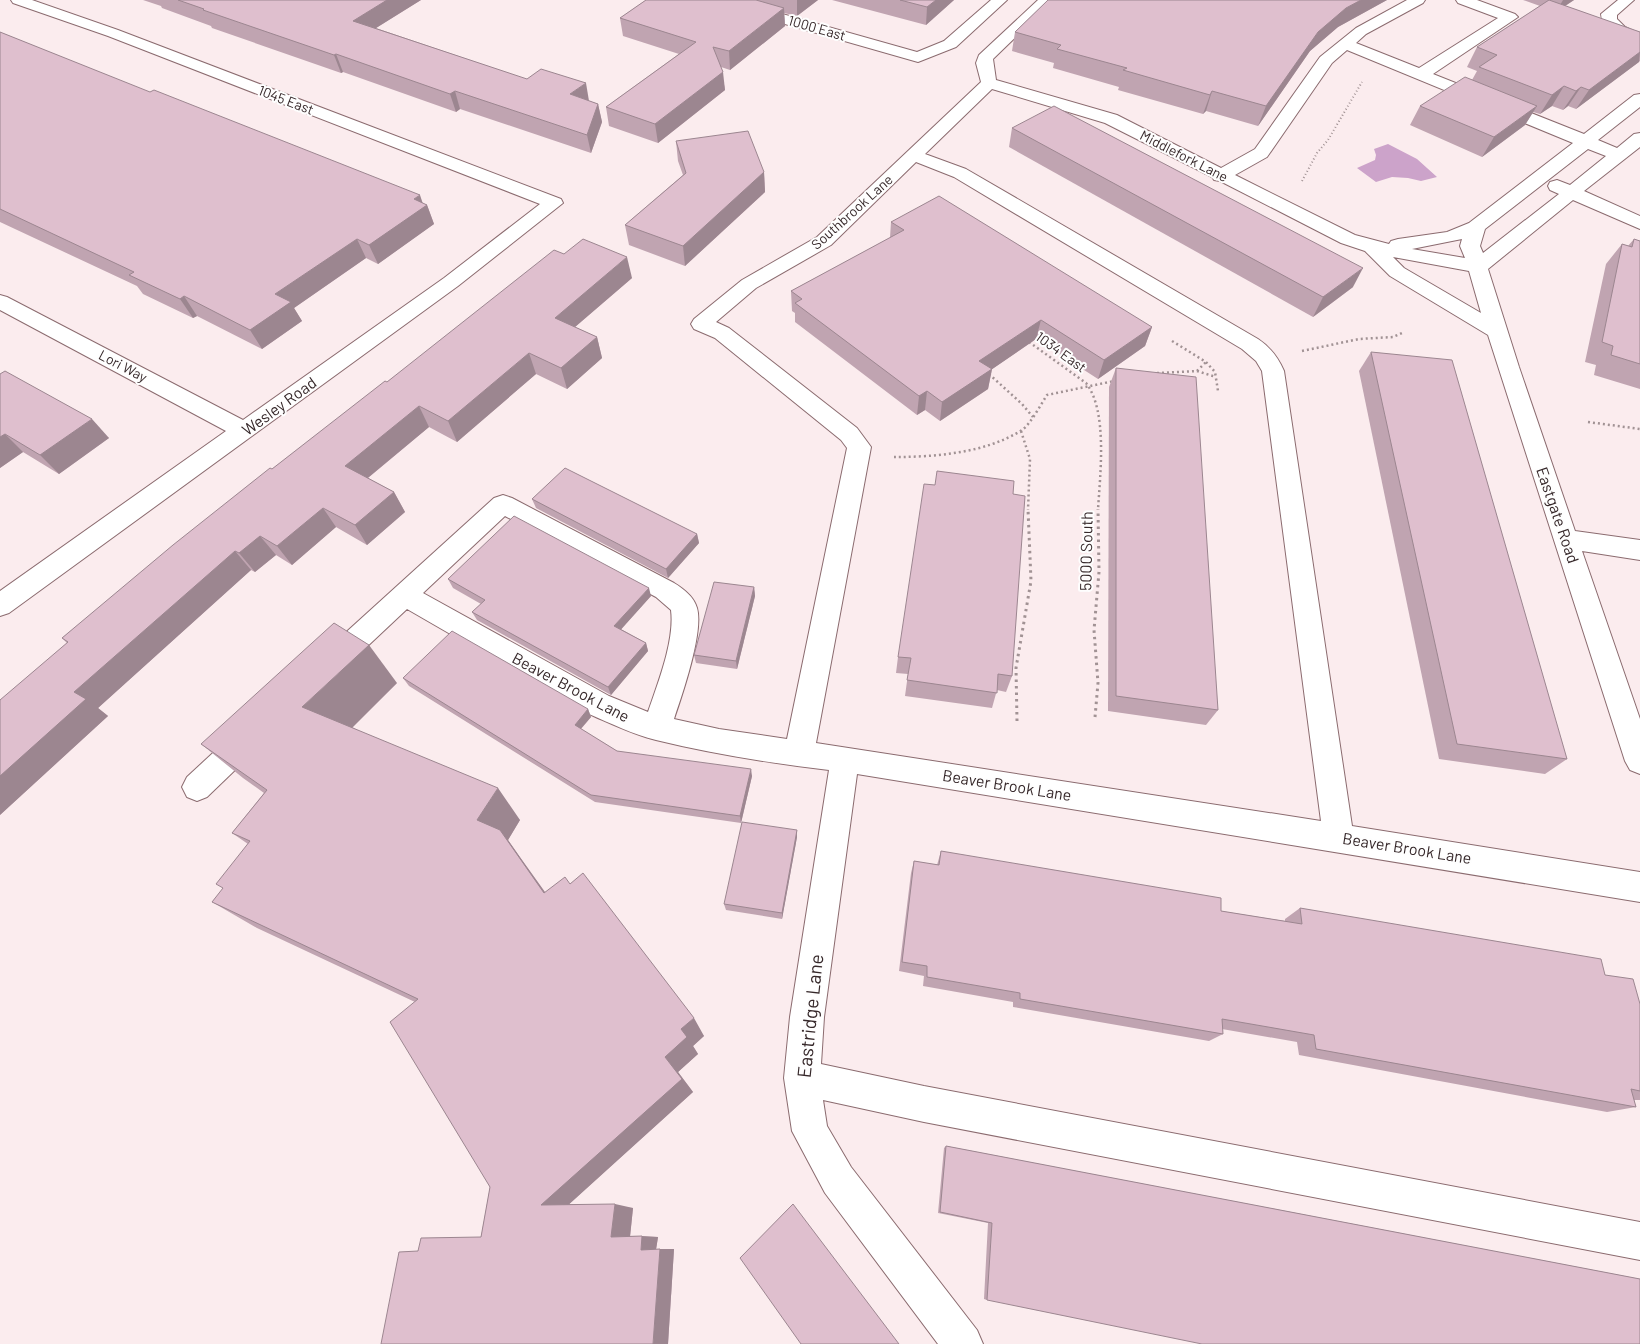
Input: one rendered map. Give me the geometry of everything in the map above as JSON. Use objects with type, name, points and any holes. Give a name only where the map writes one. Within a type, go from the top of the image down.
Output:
[{"type":"street","name":"1045 East","points":[[18,0],[112,33],[554,203]]},
{"type":"street","name":"1000 East","points":[[716,0],[918,56],[950,44],[1000,0]]},
{"type":"street","points":[[989,83],[984,64],[985,58],[1047,0]]},
{"type":"street","points":[[1220,176],[1262,153],[1326,60],[1361,32],[1418,0]]},
{"type":"street","points":[[1421,74],[1510,17],[1463,0]]},
{"type":"street","points":[[1627,0],[1609,14],[1609,20],[1614,27],[1640,39]]},
{"type":"street","points":[[1346,44],[1619,155]]},
{"type":"street","name":"Southbrook Lane","points":[[798,754],[859,447],[848,434],[722,333],[701,324],[733,295],[749,284],[824,241],[989,83]]},
{"type":"street","name":"Middlefork Lane","points":[[989,83],[1087,110],[1111,119],[1220,176],[1348,239],[1372,247],[1478,267]]},
{"type":"street","points":[[1372,247],[1425,242],[1451,237],[1476,227],[1640,99]]},
{"type":"street","points":[[1478,267],[1640,138]]},
{"type":"street","points":[[913,155],[960,173],[1250,344],[1258,349],[1270,363],[1273,371],[1338,837]]},
{"type":"street","points":[[1539,178],[1640,223]]},
{"type":"street","name":"Wesley Road","points":[[0,605],[452,282],[554,203]]},
{"type":"street","name":"Eastgate Road","points":[[1476,227],[1470,246],[1640,761]]},
{"type":"street","name":"Middlefork Lane","points":[[1372,247],[1397,272],[1498,332]]},
{"type":"street","name":"Lori Way","points":[[0,302],[245,430]]},
{"type":"street","points":[[311,681],[503,504],[665,590],[677,599],[685,610],[685,621],[672,684],[657,728]]},
{"type":"street","points":[[1566,539],[1640,550]]},
{"type":"street","name":"Beaver Brook Lane","points":[[404,595],[599,705],[628,719],[714,742],[845,759],[1640,887]]},
{"type":"street","points":[[197,787],[268,721]]},
{"type":"street","name":"Eastridge Lane","points":[[845,759],[807,1017],[802,1078],[810,1131],[838,1180],[963,1344]]},
{"type":"street","points":[[802,1078],[924,1104],[1640,1241]]},
{"type":"path","points":[[1301,183],[1317,153],[1334,130],[1366,75]]},
{"type":"path","points":[[1294,352],[1402,333]]},
{"type":"path","name":"1034 East","points":[[1028,341],[1072,371],[1089,386]]},
{"type":"path","points":[[1172,341],[1206,362],[1215,372],[1218,391]]},
{"type":"path","points":[[1197,372],[1206,362]]},
{"type":"path","points":[[985,369],[1033,417]]},
{"type":"path","points":[[1149,374],[1197,372],[1216,377]]},
{"type":"path","points":[[892,457],[925,458],[962,452],[996,442],[1021,431],[1033,417],[1047,395],[1121,380]]},
{"type":"path","name":"5000 South","points":[[1089,386],[1098,409],[1101,462],[1097,518],[1099,572],[1094,630],[1098,684],[1095,718]]},
{"type":"path","points":[[1588,422],[1640,429]]},
{"type":"path","points":[[1017,721],[1015,705],[1016,670],[1031,582],[1028,510],[1031,474],[1028,444],[1021,431]]},
{"type":"shaded area","points":[[1388,144],[1417,159],[1437,177],[1421,181],[1392,177],[1376,182],[1357,168],[1375,160],[1374,149]]},
{"type":"building","points":[[178,0],[387,0],[353,21],[527,79],[541,69],[586,83],[570,94],[598,104],[587,135],[455,91],[450,94]]},
{"type":"building","points":[[646,0],[756,0],[784,8],[729,51],[713,47],[723,72],[655,124],[606,107],[696,42],[620,18]]},
{"type":"building","points":[[900,0],[936,0],[927,7]]},
{"type":"building","points":[[1048,0],[1361,0],[1346,8],[1318,32],[1266,106],[1212,91],[1210,95],[1123,70],[1127,68],[1057,49],[1061,45],[1015,32]]},
{"type":"building","points":[[1549,0],[1640,32],[1640,52],[1589,90],[1581,87],[1576,91],[1564,86],[1552,95],[1479,67],[1497,55],[1477,47]]},
{"type":"building","points":[[0,32],[150,92],[154,90],[420,195],[414,199],[427,205],[369,245],[357,239],[275,294],[291,302],[250,330],[184,296],[180,299],[129,275],[134,272],[0,209]]},
{"type":"building","points":[[1465,77],[1537,106],[1494,137],[1420,106]]},
{"type":"building","points":[[1054,106],[1363,268],[1323,297],[1012,128]]},
{"type":"building","points":[[748,131],[764,172],[683,246],[625,225],[686,173],[676,141]]},
{"type":"building","points":[[939,196],[1152,327],[1104,360],[1041,320],[979,361],[992,369],[942,402],[927,391],[919,396],[795,303],[802,299],[791,291],[904,230],[891,222]]},
{"type":"building","points":[[583,239],[627,257],[555,318],[597,337],[561,368],[529,353],[448,421],[419,406],[345,466],[394,492],[355,525],[323,508],[277,546],[260,536],[239,553],[235,551],[74,692],[86,699],[0,776],[0,700],[68,642],[62,638],[173,545],[270,468],[272,469],[385,381],[387,382],[554,250],[564,254]]},
{"type":"building","points":[[1634,239],[1640,241],[1640,364],[1611,355],[1613,346],[1602,342],[1622,244],[1632,247]]},
{"type":"building","points":[[1371,352],[1452,360],[1567,759],[1457,744]]},
{"type":"building","points":[[1116,368],[1196,377],[1218,710],[1116,696]]},
{"type":"building","points":[[5,371],[92,419],[40,455],[5,434],[0,437],[0,374]]},
{"type":"building","points":[[565,468],[697,534],[666,569],[532,499]]},
{"type":"building","points":[[937,471],[1014,481],[1013,494],[1025,496],[1012,676],[998,674],[997,693],[907,680],[911,658],[898,657],[924,484],[935,485]]},
{"type":"building","points":[[514,516],[649,588],[614,626],[646,643],[608,687],[472,612],[485,600],[448,579]]},
{"type":"building","points":[[714,582],[754,587],[736,661],[694,655]]},
{"type":"building","points":[[334,623],[369,645],[302,707],[498,788],[477,820],[500,830],[544,893],[565,877],[570,884],[583,873],[694,1018],[681,1029],[687,1037],[665,1057],[682,1079],[541,1205],[615,1204],[611,1237],[642,1236],[641,1250],[660,1249],[653,1344],[381,1344],[399,1252],[418,1251],[421,1238],[481,1237],[490,1187],[390,1022],[418,999],[212,902],[223,888],[216,884],[250,841],[232,833],[267,790],[201,744]]},
{"type":"building","points":[[452,631],[588,709],[575,725],[617,751],[751,769],[740,816],[591,795],[403,678]]},
{"type":"building","points":[[742,822],[797,830],[782,913],[724,904]]},
{"type":"building","points":[[941,851],[1221,898],[1221,911],[1302,924],[1300,908],[1601,959],[1605,975],[1633,979],[1640,1004],[1640,1091],[1631,1089],[1636,1107],[1316,1049],[1314,1035],[1222,1019],[1223,1034],[1020,999],[1020,993],[927,977],[927,966],[902,962],[914,861],[939,865]]},
{"type":"building","points":[[946,1146],[1640,1279],[1640,1344],[1202,1344],[987,1300],[992,1223],[940,1212]]},
{"type":"building","points":[[793,1204],[899,1344],[801,1344],[740,1258]]}]
